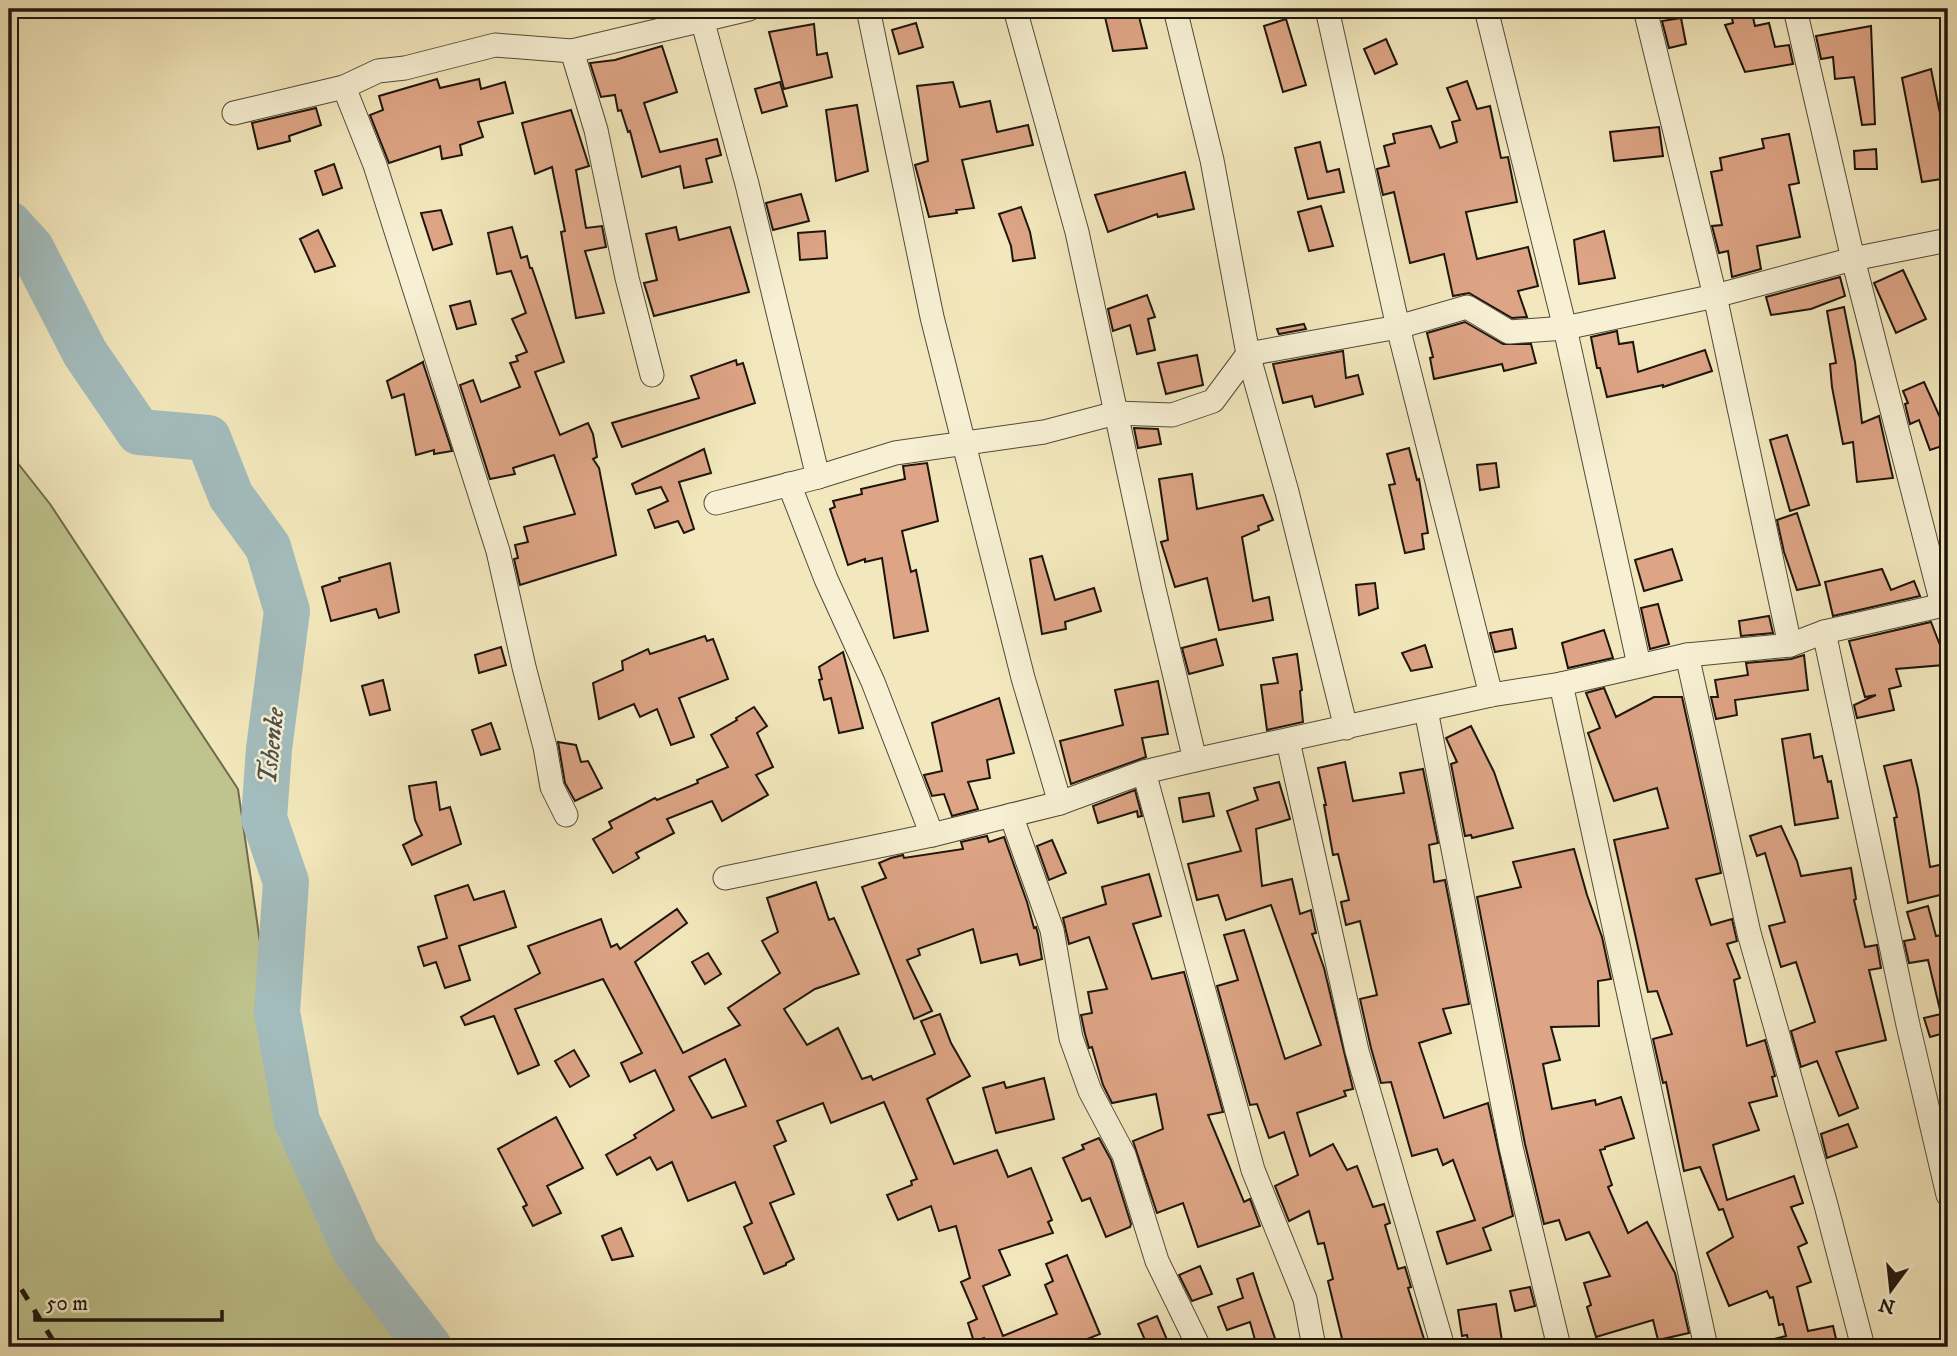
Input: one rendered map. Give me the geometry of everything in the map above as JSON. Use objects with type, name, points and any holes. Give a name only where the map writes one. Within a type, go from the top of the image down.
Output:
[{"type":"street","points":[[234,113],[344,87],[378,71],[405,68],[495,45],[572,51],[749,9]]},
{"type":"street","points":[[869,9],[932,317],[1023,678],[1060,803]]},
{"type":"street","points":[[1015,9],[1077,232],[1154,589],[1195,760]]},
{"type":"street","points":[[1175,9],[1212,160],[1248,354],[1293,516],[1346,727]]},
{"type":"street","points":[[1328,9],[1398,327],[1491,695]]},
{"type":"street","points":[[1486,9],[1564,328],[1639,665]]},
{"type":"street","points":[[1645,9],[1715,296],[1790,645]]},
{"type":"street","points":[[725,878],[932,835],[1060,803],[1144,772],[1195,760],[1687,655],[1790,645],[1824,632],[1945,604],[1853,259],[1795,9]]},
{"type":"street","points":[[702,19],[747,184],[818,477]]},
{"type":"street","points":[[572,51],[596,130],[627,278],[652,375]]},
{"type":"street","points":[[344,87],[375,165],[498,551],[552,787],[566,815]]},
{"type":"street","points":[[716,503],[818,477],[895,453],[1044,432],[1116,413],[1172,415],[1213,401],[1248,354],[1398,327],[1467,307],[1509,332],[1564,328],[1715,296],[1853,259],[1948,240]]},
{"type":"street","points":[[789,484],[826,579],[873,681],[932,835]]},
{"type":"street","points":[[1824,632],[1908,1025],[1948,1195]]},
{"type":"street","points":[[1687,655],[1749,933],[1863,1347]]},
{"type":"street","points":[[1561,684],[1706,1347]]},
{"type":"street","points":[[1426,710],[1511,1147],[1559,1347]]},
{"type":"street","points":[[1288,741],[1357,1051],[1443,1347]]},
{"type":"street","points":[[1144,772],[1253,1170],[1305,1298],[1314,1347]]},
{"type":"street","points":[[1011,814],[1052,930],[1071,1038],[1090,1091],[1124,1154],[1157,1261],[1199,1347]]},
{"type":"green space","points":[[9,452],[50,504],[238,789],[271,1019],[423,1347],[9,1347]]},
{"type":"building","points":[[1137,9],[1147,48],[1113,51],[1105,17]]},
{"type":"building","points":[[1730,9],[1751,9],[1755,26],[1769,23],[1775,47],[1789,45],[1793,64],[1745,72],[1725,25],[1733,23]]},
{"type":"building","points":[[1681,18],[1686,44],[1669,48],[1662,21]]},
{"type":"building","points":[[1286,19],[1306,85],[1283,92],[1264,26]]},
{"type":"building","points":[[916,23],[923,47],[899,54],[892,30]]},
{"type":"building","points":[[814,24],[817,55],[827,53],[832,77],[784,89],[769,32]]},
{"type":"building","points":[[1871,26],[1875,124],[1862,125],[1854,77],[1835,79],[1833,57],[1821,59],[1816,36]]},
{"type":"building","points":[[1386,39],[1397,64],[1375,74],[1364,49]]},
{"type":"building","points":[[662,46],[677,92],[644,103],[660,152],[717,139],[721,155],[706,159],[712,182],[684,188],[680,166],[642,177],[630,131],[628,132],[621,110],[618,111],[615,95],[601,97],[590,63],[615,60]]},
{"type":"building","points":[[1931,69],[1948,153],[1948,178],[1922,182],[1902,78]]},
{"type":"building","points":[[437,79],[440,88],[479,79],[481,89],[505,82],[513,113],[478,122],[483,137],[460,145],[462,155],[442,159],[440,146],[389,163],[370,115],[383,110],[379,96]]},
{"type":"building","points":[[1467,81],[1477,109],[1490,106],[1501,158],[1508,157],[1517,202],[1466,212],[1477,259],[1528,247],[1538,286],[1518,291],[1527,317],[1512,318],[1469,293],[1453,296],[1444,254],[1410,263],[1394,192],[1383,195],[1377,169],[1389,166],[1384,146],[1395,143],[1393,134],[1431,126],[1440,148],[1457,142],[1452,122],[1460,120],[1447,88]]},
{"type":"building","points":[[780,82],[787,106],[762,113],[755,89]]},
{"type":"building","points":[[953,82],[960,107],[990,101],[997,132],[1028,125],[1033,145],[962,160],[974,208],[929,217],[915,165],[928,161],[917,86]]},
{"type":"building","points":[[857,105],[868,171],[836,181],[826,110]]},
{"type":"building","points":[[316,108],[321,125],[289,136],[290,141],[258,149],[252,123]]},
{"type":"building","points":[[571,110],[589,166],[576,170],[586,228],[602,226],[606,247],[585,251],[604,313],[576,318],[561,232],[565,231],[552,167],[535,174],[522,123]]},
{"type":"building","points":[[1659,127],[1663,156],[1614,161],[1610,132]]},
{"type":"building","points":[[1789,134],[1799,183],[1789,185],[1800,237],[1757,246],[1761,269],[1732,277],[1728,251],[1719,253],[1712,226],[1722,225],[1711,172],[1722,170],[1720,158],[1764,148],[1762,139]]},
{"type":"building","points":[[1320,142],[1327,172],[1339,169],[1344,192],[1308,199],[1295,148]]},
{"type":"building","points":[[1876,149],[1877,169],[1855,169],[1854,151]]},
{"type":"building","points":[[334,164],[342,188],[323,195],[315,171]]},
{"type":"building","points":[[1185,172],[1194,209],[1158,217],[1157,214],[1108,232],[1095,195]]},
{"type":"building","points":[[801,194],[809,221],[773,230],[766,203]]},
{"type":"building","points":[[1321,206],[1333,246],[1309,251],[1298,212]]},
{"type":"building","points":[[1021,207],[1035,258],[1013,261],[1011,246],[999,214]]},
{"type":"building","points":[[441,210],[452,244],[433,250],[421,213]]},
{"type":"building","points":[[512,227],[521,258],[527,256],[532,268],[564,362],[535,372],[560,435],[588,423],[593,434],[597,457],[593,459],[599,468],[616,555],[520,585],[514,559],[518,558],[515,545],[528,542],[524,527],[575,514],[554,455],[513,468],[515,474],[490,479],[460,385],[473,380],[481,402],[520,387],[510,363],[518,361],[516,356],[527,352],[512,319],[526,313],[511,271],[497,274],[488,233]]},
{"type":"building","points":[[676,227],[679,240],[730,227],[749,292],[654,316],[644,283],[657,280],[646,234]]},
{"type":"building","points":[[318,230],[335,266],[315,272],[300,239]]},
{"type":"building","points":[[825,231],[827,258],[800,260],[798,233]]},
{"type":"building","points":[[1604,231],[1615,278],[1579,284],[1574,240]]},
{"type":"building","points":[[1903,270],[1926,319],[1896,333],[1874,283]]},
{"type":"building","points":[[1840,277],[1845,296],[1811,309],[1771,315],[1766,297]]},
{"type":"building","points":[[1147,295],[1155,317],[1148,319],[1155,350],[1137,354],[1130,325],[1113,331],[1108,309]]},
{"type":"building","points":[[470,301],[476,324],[457,329],[450,306]]},
{"type":"building","points":[[1844,307],[1855,362],[1862,423],[1879,416],[1893,478],[1857,482],[1853,442],[1843,444],[1832,387],[1830,364],[1836,363],[1827,311]]},
{"type":"building","points":[[1465,322],[1503,344],[1531,344],[1536,363],[1504,371],[1502,364],[1434,379],[1430,358],[1433,357],[1427,333]]},
{"type":"building","points":[[1304,324],[1306,329],[1279,334],[1277,329]]},
{"type":"building","points":[[1617,331],[1619,344],[1633,342],[1638,372],[1705,350],[1712,371],[1663,387],[1607,397],[1600,368],[1597,368],[1591,337]]},
{"type":"building","points":[[1343,351],[1346,378],[1358,375],[1363,394],[1315,407],[1312,396],[1283,403],[1273,364]]},
{"type":"building","points":[[1197,355],[1203,385],[1166,394],[1158,363]]},
{"type":"building","points":[[736,360],[737,365],[743,363],[755,403],[622,447],[612,423],[699,398],[691,376]]},
{"type":"building","points":[[423,362],[452,451],[434,454],[434,450],[416,455],[404,394],[392,398],[387,381]]},
{"type":"building","points":[[1924,382],[1943,424],[1948,422],[1948,444],[1930,450],[1919,420],[1910,424],[1905,404],[1908,403],[1903,391]]},
{"type":"building","points":[[1134,428],[1158,429],[1161,444],[1138,448]]},
{"type":"building","points":[[1787,435],[1809,505],[1790,511],[1770,440]]},
{"type":"building","points":[[1409,448],[1417,480],[1419,479],[1428,533],[1422,534],[1424,549],[1405,553],[1389,485],[1395,484],[1387,454]]},
{"type":"building","points":[[704,449],[711,473],[679,482],[694,529],[684,533],[678,521],[655,528],[648,510],[668,501],[661,487],[636,494],[632,484]]},
{"type":"building","points":[[927,463],[938,521],[902,531],[911,572],[916,570],[928,631],[894,638],[882,558],[865,562],[865,559],[848,565],[830,509],[835,507],[833,501],[862,494],[861,489],[905,479],[903,466]]},
{"type":"building","points":[[1496,463],[1499,487],[1480,490],[1477,465]]},
{"type":"building","points":[[1192,474],[1197,509],[1263,495],[1273,520],[1242,537],[1253,601],[1269,597],[1273,620],[1219,630],[1207,578],[1175,587],[1161,542],[1168,540],[1159,479]]},
{"type":"building","points":[[1797,513],[1820,585],[1797,590],[1777,520]]},
{"type":"building","points":[[1672,549],[1682,580],[1644,591],[1635,560]]},
{"type":"building","points":[[1042,556],[1055,600],[1094,588],[1101,611],[1065,622],[1066,629],[1042,634],[1030,559]]},
{"type":"building","points":[[390,563],[399,612],[379,618],[376,609],[331,621],[322,587],[340,581],[339,578]]},
{"type":"building","points":[[1882,569],[1891,590],[1914,581],[1920,596],[1833,616],[1825,582]]},
{"type":"building","points":[[1375,583],[1378,608],[1359,615],[1356,585]]},
{"type":"building","points":[[1658,604],[1669,644],[1650,649],[1641,608]]},
{"type":"building","points":[[1769,616],[1773,633],[1741,636],[1739,621]]},
{"type":"building","points":[[1931,622],[1943,653],[1944,665],[1896,669],[1901,686],[1889,689],[1894,710],[1857,718],[1854,705],[1876,695],[1865,697],[1849,641]]},
{"type":"building","points":[[1512,629],[1516,648],[1495,652],[1490,633]]},
{"type":"building","points":[[1604,630],[1613,658],[1568,668],[1562,643]]},
{"type":"building","points":[[705,636],[707,641],[713,639],[728,679],[679,698],[694,737],[671,745],[657,709],[640,717],[634,704],[599,719],[593,683],[623,670],[622,661],[648,649],[650,654]]},
{"type":"building","points":[[1216,639],[1223,665],[1189,674],[1182,648]]},
{"type":"building","points":[[1425,645],[1432,667],[1411,671],[1402,653]]},
{"type":"building","points":[[501,647],[506,665],[479,673],[475,655]]},
{"type":"building","points":[[843,652],[863,728],[839,733],[831,698],[824,700],[819,667]]},
{"type":"building","points":[[1297,654],[1303,722],[1267,730],[1261,685],[1278,683],[1273,658]]},
{"type":"building","points":[[1804,655],[1808,690],[1735,700],[1737,715],[1716,719],[1711,697],[1718,697],[1715,680],[1748,675],[1746,663],[1791,659]]},
{"type":"building","points":[[383,680],[390,710],[370,715],[362,686]]},
{"type":"building","points":[[1158,681],[1168,734],[1142,738],[1146,757],[1071,784],[1060,741],[1123,725],[1115,690]]},
{"type":"building","points":[[1604,688],[1616,717],[1654,697],[1682,697],[1721,873],[1696,879],[1711,925],[1732,919],[1737,941],[1727,944],[1740,978],[1734,980],[1747,1046],[1765,1040],[1775,1076],[1772,1077],[1777,1096],[1749,1103],[1759,1130],[1713,1145],[1727,1200],[1794,1176],[1803,1203],[1791,1207],[1807,1243],[1798,1247],[1811,1282],[1797,1287],[1808,1331],[1833,1326],[1838,1347],[1775,1347],[1774,1339],[1786,1336],[1783,1324],[1779,1325],[1773,1297],[1770,1298],[1767,1291],[1729,1306],[1707,1253],[1733,1237],[1723,1209],[1719,1210],[1700,1167],[1684,1171],[1666,1082],[1663,1083],[1653,1039],[1672,1034],[1657,991],[1648,992],[1614,840],[1668,828],[1657,788],[1614,801],[1588,733],[1600,728],[1586,693]]},
{"type":"building","points":[[999,698],[1014,753],[987,760],[990,778],[968,782],[978,809],[952,816],[944,794],[932,796],[924,775],[942,771],[932,723]]},
{"type":"building","points":[[754,707],[767,726],[757,733],[773,767],[756,775],[768,795],[722,821],[712,801],[667,819],[674,833],[636,853],[639,858],[613,873],[593,839],[612,828],[609,822],[655,798],[657,800],[698,783],[697,780],[728,767],[711,735]]},
{"type":"building","points":[[491,723],[500,749],[481,755],[472,730]]},
{"type":"building","points":[[1471,726],[1494,772],[1513,828],[1472,838],[1471,835],[1465,836],[1451,764],[1457,762],[1446,738]]},
{"type":"building","points":[[1810,734],[1814,758],[1822,756],[1828,782],[1831,781],[1838,818],[1795,825],[1782,739]]},
{"type":"building","points":[[558,742],[576,745],[581,762],[588,761],[602,788],[575,801],[565,783]]},
{"type":"building","points":[[1911,760],[1930,867],[1944,864],[1948,893],[1908,903],[1894,818],[1897,817],[1884,766]]},
{"type":"building","points":[[1345,762],[1353,801],[1404,793],[1400,773],[1423,769],[1438,843],[1429,845],[1434,882],[1445,880],[1469,1004],[1443,1009],[1451,1033],[1419,1043],[1444,1118],[1488,1103],[1513,1216],[1483,1228],[1491,1250],[1447,1264],[1437,1232],[1475,1220],[1453,1160],[1443,1165],[1437,1149],[1412,1156],[1391,1082],[1381,1083],[1371,1048],[1360,999],[1377,995],[1360,921],[1346,925],[1341,902],[1349,900],[1338,854],[1333,855],[1318,768]]},
{"type":"building","points":[[436,782],[440,810],[450,807],[461,844],[412,865],[403,845],[422,835],[415,820],[409,786]]},
{"type":"building","points":[[1279,782],[1290,819],[1256,829],[1262,886],[1292,879],[1300,914],[1311,910],[1316,933],[1312,934],[1324,968],[1353,1089],[1344,1091],[1346,1096],[1297,1113],[1310,1156],[1333,1144],[1347,1170],[1357,1166],[1373,1207],[1384,1204],[1390,1223],[1385,1225],[1398,1269],[1405,1267],[1411,1287],[1408,1288],[1424,1339],[1396,1347],[1388,1347],[1387,1342],[1364,1347],[1344,1347],[1328,1281],[1333,1279],[1324,1243],[1318,1244],[1309,1211],[1289,1221],[1275,1186],[1298,1175],[1284,1132],[1269,1138],[1257,1104],[1250,1105],[1217,986],[1238,980],[1224,935],[1244,930],[1285,1059],[1321,1045],[1271,905],[1226,920],[1218,895],[1197,900],[1188,864],[1241,851],[1227,811],[1258,800],[1254,788]]},
{"type":"building","points":[[1135,790],[1142,816],[1138,817],[1137,811],[1098,823],[1093,806]]},
{"type":"building","points":[[1209,793],[1214,816],[1183,822],[1179,798]]},
{"type":"building","points":[[1781,826],[1801,876],[1851,868],[1854,900],[1865,947],[1877,945],[1881,968],[1869,970],[1886,1040],[1836,1052],[1858,1108],[1839,1116],[1817,1061],[1801,1067],[1791,1031],[1815,1022],[1796,962],[1781,967],[1769,926],[1785,922],[1765,853],[1757,856],[1750,836]]},
{"type":"building","points":[[987,836],[989,842],[1004,837],[1034,928],[1036,927],[1042,959],[1020,965],[1017,954],[981,963],[973,929],[918,949],[920,955],[907,960],[932,1011],[914,1019],[862,887],[886,878],[879,863],[891,858],[963,849],[961,842]]},
{"type":"building","points":[[1052,840],[1066,873],[1049,880],[1037,846]]},
{"type":"building","points":[[1574,849],[1602,937],[1611,979],[1598,981],[1599,1026],[1551,1027],[1560,1060],[1543,1064],[1552,1109],[1595,1100],[1596,1105],[1621,1097],[1634,1138],[1600,1150],[1612,1185],[1608,1187],[1628,1233],[1647,1222],[1675,1273],[1689,1333],[1658,1340],[1653,1320],[1596,1337],[1587,1307],[1591,1305],[1584,1283],[1610,1276],[1589,1232],[1566,1240],[1559,1220],[1544,1224],[1525,1144],[1477,897],[1521,887],[1513,862]]},
{"type":"building","points":[[1149,874],[1161,916],[1133,924],[1152,979],[1184,972],[1223,1112],[1208,1115],[1244,1202],[1250,1199],[1260,1226],[1198,1247],[1183,1203],[1157,1213],[1133,1141],[1163,1129],[1156,1094],[1112,1103],[1103,1085],[1092,1047],[1089,1048],[1081,1015],[1092,1013],[1088,992],[1107,989],[1089,937],[1069,944],[1063,918],[1106,904],[1102,887]]},
{"type":"building","points":[[816,882],[829,920],[834,918],[859,974],[815,989],[784,1009],[807,1045],[838,1028],[862,1079],[871,1076],[873,1080],[935,1054],[921,1021],[940,1014],[951,1043],[970,1076],[927,1099],[954,1164],[997,1150],[1008,1177],[1031,1168],[1052,1220],[1048,1222],[1053,1233],[999,1250],[1010,1275],[983,1286],[1003,1336],[1057,1314],[1045,1285],[1053,1281],[1046,1264],[1067,1255],[1100,1334],[1067,1347],[977,1347],[986,1343],[984,1338],[974,1342],[968,1323],[977,1319],[961,1282],[970,1278],[956,1226],[939,1231],[931,1206],[898,1220],[887,1195],[912,1185],[911,1181],[917,1179],[884,1102],[831,1123],[823,1103],[777,1121],[786,1141],[774,1146],[794,1194],[770,1203],[794,1259],[764,1274],[744,1227],[752,1223],[735,1182],[688,1201],[672,1162],[657,1170],[650,1157],[617,1175],[606,1155],[636,1138],[634,1135],[674,1110],[655,1070],[630,1082],[621,1063],[642,1053],[603,979],[515,1009],[539,1065],[518,1074],[494,1016],[465,1025],[461,1017],[540,973],[528,946],[601,919],[611,947],[617,944],[620,949],[677,909],[687,923],[635,962],[683,1053],[740,1025],[728,1008],[780,973],[762,941],[778,932],[767,898]],"holes":[[[725,1059],[746,1106],[712,1118],[689,1077]]]},
{"type":"building","points":[[468,885],[474,900],[504,891],[516,927],[459,946],[470,980],[445,988],[436,962],[424,966],[418,947],[447,938],[435,896]]},
{"type":"building","points":[[1928,906],[1936,936],[1948,934],[1948,1032],[1930,1037],[1924,1018],[1941,1014],[1928,960],[1909,963],[1904,941],[1915,939],[1907,912]]},
{"type":"building","points":[[708,953],[721,974],[705,984],[692,962]]},
{"type":"building","points":[[574,1050],[589,1076],[570,1087],[555,1061]]},
{"type":"building","points":[[1044,1078],[1054,1119],[996,1133],[983,1088],[1004,1082],[1006,1088]]},
{"type":"building","points":[[556,1117],[583,1168],[547,1186],[561,1213],[533,1226],[523,1207],[527,1205],[498,1149]]},
{"type":"building","points":[[1848,1124],[1857,1147],[1827,1158],[1821,1134]]},
{"type":"building","points":[[1099,1138],[1111,1160],[1131,1224],[1130,1227],[1106,1237],[1090,1198],[1082,1201],[1063,1158],[1084,1149],[1082,1145]]},
{"type":"building","points":[[621,1228],[633,1256],[612,1260],[602,1236]]},
{"type":"building","points":[[1200,1266],[1212,1294],[1192,1301],[1179,1275]]},
{"type":"building","points":[[1253,1273],[1278,1347],[1257,1347],[1250,1322],[1227,1330],[1218,1307],[1243,1298],[1237,1279]]},
{"type":"building","points":[[1530,1287],[1535,1306],[1515,1311],[1510,1291]]},
{"type":"building","points":[[1496,1304],[1503,1347],[1469,1347],[1467,1335],[1462,1336],[1458,1310]]},
{"type":"building","points":[[1157,1316],[1170,1347],[1148,1347],[1138,1324]]},
{"type":"waterway","name":"Tshenke","points":[[9,224],[31,248],[85,353],[139,432],[208,438],[231,496],[268,547],[287,611],[269,749],[264,818],[286,882],[277,1012],[297,1121],[356,1252],[429,1347]]},
{"type":"railway","points":[[9,1269],[57,1347]]}]
